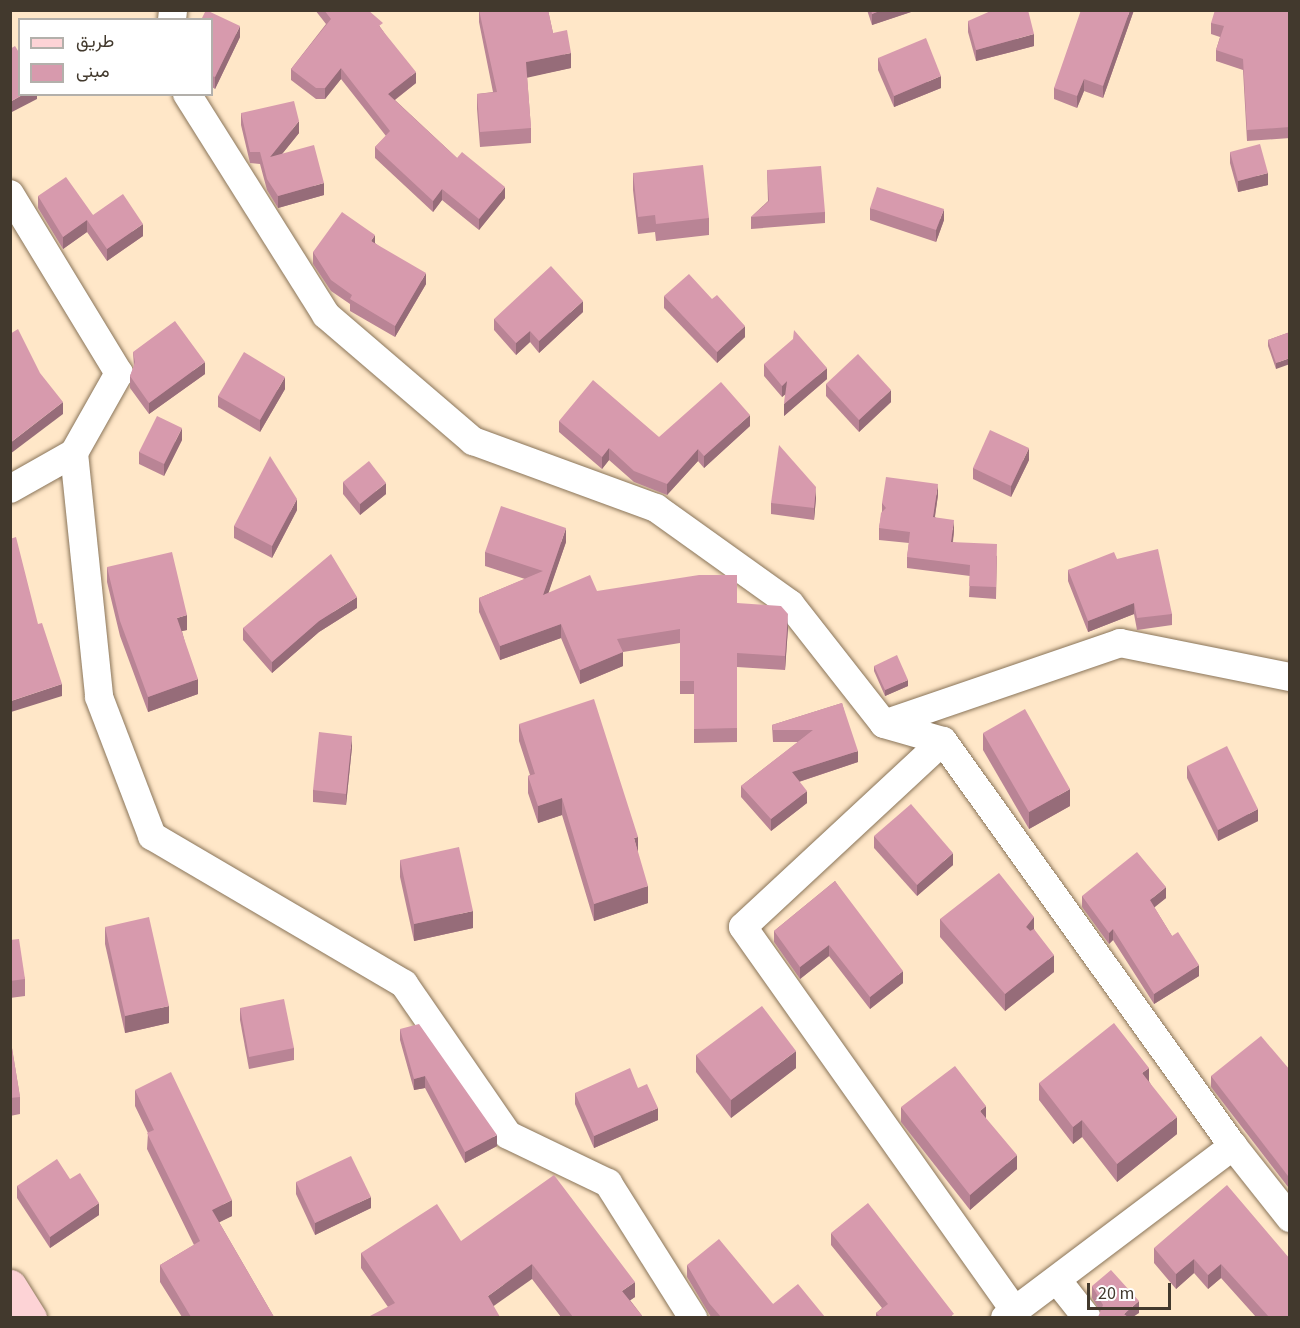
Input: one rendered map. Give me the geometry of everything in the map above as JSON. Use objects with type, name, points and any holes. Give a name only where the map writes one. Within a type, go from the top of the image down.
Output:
[{"type":"main road","points":[[10,1286],[30,1317]]},
{"type":"street","points":[[187,96],[326,315],[473,441],[656,508],[790,604],[884,724],[942,741],[1233,1146],[1290,1218]]},
{"type":"street","points":[[10,194],[119,373],[74,453],[10,489]]},
{"type":"street","points":[[74,453],[99,697],[152,837],[404,984],[508,1135],[608,1183],[693,1317]]},
{"type":"street","points":[[884,724],[1120,643],[1290,677]]},
{"type":"street","points":[[942,741],[743,927],[1010,1314],[1233,1146]]},
{"type":"street","points":[[1057,1280],[1087,1317]]},
{"type":"building","points":[[206,10],[240,26],[215,77],[213,76],[213,18],[202,18]]},
{"type":"building","points":[[324,10],[368,10],[383,23],[379,26],[416,72],[388,94],[457,158],[462,152],[505,187],[479,219],[442,189],[433,201],[375,147],[390,131],[341,68],[325,88],[316,88],[291,69],[331,19]]},
{"type":"building","points":[[479,10],[548,10],[553,33],[567,30],[571,53],[526,62],[531,128],[480,132],[477,94],[497,92]]},
{"type":"building","points":[[993,10],[1028,10],[1034,34],[976,50],[968,21]]},
{"type":"building","points":[[1081,10],[1130,10],[1103,86],[1084,79],[1077,96],[1054,88]]},
{"type":"building","points":[[1215,10],[1290,10],[1290,127],[1247,130],[1243,59],[1216,50],[1224,26],[1211,23]]},
{"type":"building","points":[[926,38],[941,76],[894,96],[878,58]]},
{"type":"building","points":[[15,46],[18,51],[18,96],[20,96],[10,102],[10,49]]},
{"type":"building","points":[[294,101],[299,121],[270,157],[314,145],[324,183],[278,196],[267,179],[260,152],[250,152],[241,113]]},
{"type":"building","points":[[1260,144],[1268,173],[1238,181],[1230,152]]},
{"type":"building","points":[[703,165],[709,218],[656,224],[655,215],[638,217],[633,173]]},
{"type":"building","points":[[821,166],[825,212],[751,217],[769,201],[767,170]]},
{"type":"building","points":[[66,177],[93,215],[123,194],[143,224],[107,249],[87,220],[63,237],[38,196]]},
{"type":"building","points":[[877,187],[944,209],[936,230],[870,208]]},
{"type":"building","points":[[342,212],[375,235],[371,241],[426,273],[395,326],[350,299],[352,295],[331,280],[313,252]]},
{"type":"building","points":[[551,266],[583,301],[539,341],[530,331],[516,343],[494,319]]},
{"type":"building","points":[[689,274],[712,299],[717,295],[745,326],[717,352],[664,296]]},
{"type":"building","points":[[175,321],[205,362],[149,403],[130,376],[135,362],[133,352]]},
{"type":"building","points":[[18,329],[40,373],[63,402],[10,443],[10,334]]},
{"type":"building","points":[[794,330],[827,368],[784,404],[787,381],[782,386],[764,364],[793,339]]},
{"type":"building","points":[[1290,332],[1290,358],[1276,363],[1268,340]]},
{"type":"building","points":[[244,352],[285,377],[260,420],[218,396]]},
{"type":"building","points":[[858,354],[891,390],[859,420],[826,384]]},
{"type":"building","points":[[593,380],[659,437],[721,382],[750,415],[704,456],[698,449],[667,484],[634,471],[609,448],[602,457],[559,421]]},
{"type":"building","points":[[157,416],[182,428],[164,464],[139,452]]},
{"type":"building","points":[[990,430],[1029,448],[1011,486],[973,468]]},
{"type":"building","points":[[779,445],[816,487],[814,508],[771,503]]},
{"type":"building","points":[[270,456],[297,499],[272,546],[234,526]]},
{"type":"building","points":[[369,461],[386,483],[360,504],[343,482]]},
{"type":"building","points":[[886,477],[938,484],[933,517],[954,520],[951,542],[997,544],[996,587],[969,586],[970,565],[907,557],[910,532],[879,528],[881,513],[886,508],[882,503]]},
{"type":"building","points":[[501,506],[566,528],[543,595],[590,575],[597,591],[699,575],[737,575],[737,603],[781,606],[788,614],[785,656],[737,653],[737,728],[694,729],[694,681],[680,681],[680,629],[617,639],[623,652],[580,670],[561,624],[500,646],[479,598],[543,571],[485,552]]},
{"type":"building","points":[[16,537],[38,624],[42,623],[62,684],[11,701],[10,539]]},
{"type":"building","points":[[1158,549],[1172,614],[1137,618],[1134,603],[1088,621],[1068,570],[1114,552],[1117,559]]},
{"type":"building","points":[[172,552],[187,615],[177,618],[198,679],[148,697],[120,621],[107,567]]},
{"type":"building","points":[[331,554],[357,597],[319,621],[272,662],[243,628]]},
{"type":"building","points":[[897,655],[908,680],[885,690],[874,666]]},
{"type":"building","points":[[594,699],[638,837],[634,838],[648,886],[594,904],[562,798],[538,806],[528,776],[535,774],[519,724]]},
{"type":"building","points":[[842,703],[858,751],[792,772],[807,791],[771,819],[741,786],[813,730],[773,730],[772,725]]},
{"type":"building","points":[[1025,709],[1070,789],[1029,812],[983,733]]},
{"type":"building","points":[[319,732],[352,736],[346,794],[313,790]]},
{"type":"building","points":[[1227,746],[1258,809],[1218,830],[1187,766]]},
{"type":"building","points":[[911,804],[953,853],[917,885],[874,836]]},
{"type":"building","points":[[459,847],[473,911],[414,924],[400,860]]},
{"type":"building","points":[[1137,852],[1166,887],[1150,900],[1172,936],[1178,932],[1199,965],[1154,994],[1113,929],[1109,933],[1082,896]]},
{"type":"building","points":[[999,873],[1034,917],[1026,927],[1030,931],[1034,929],[1054,955],[1005,994],[940,919]]},
{"type":"building","points":[[835,881],[903,971],[870,997],[829,945],[800,967],[774,931]]},
{"type":"building","points":[[149,917],[169,1006],[125,1016],[105,927]]},
{"type":"building","points":[[19,939],[25,979],[10,981],[10,940]]},
{"type":"building","points":[[284,999],[294,1048],[249,1057],[240,1008]]},
{"type":"building","points":[[762,1006],[796,1051],[731,1100],[696,1055]]},
{"type":"building","points":[[1114,1023],[1149,1068],[1142,1073],[1177,1117],[1117,1164],[1082,1120],[1073,1127],[1039,1083]]},
{"type":"building","points":[[419,1024],[497,1135],[465,1152],[425,1076],[414,1079],[400,1029]]},
{"type":"building","points":[[10,1036],[20,1097],[10,1098]]},
{"type":"building","points":[[1261,1036],[1290,1070],[1290,1175],[1288,1176],[1211,1076]]},
{"type":"building","points":[[955,1066],[986,1106],[980,1111],[1017,1155],[970,1195],[901,1107]]},
{"type":"building","points":[[630,1068],[638,1088],[647,1084],[658,1108],[594,1136],[575,1093]]},
{"type":"building","points":[[171,1072],[232,1200],[212,1210],[274,1317],[191,1317],[160,1265],[200,1241],[147,1133],[154,1130],[135,1090]]},
{"type":"building","points":[[351,1156],[371,1197],[315,1223],[296,1182]]},
{"type":"building","points":[[57,1159],[70,1179],[80,1173],[99,1203],[50,1237],[17,1186]]},
{"type":"building","points":[[554,1175],[635,1282],[622,1291],[643,1317],[573,1317],[532,1264],[488,1296],[500,1317],[368,1317],[395,1303],[361,1253],[437,1204],[461,1241]]},
{"type":"building","points":[[1227,1185],[1290,1259],[1290,1317],[1269,1317],[1221,1264],[1208,1275],[1194,1259],[1176,1274],[1154,1248]]},
{"type":"building","points":[[868,1203],[954,1314],[949,1317],[880,1317],[876,1313],[888,1304],[831,1233]]},
{"type":"building","points":[[719,1239],[773,1304],[798,1284],[825,1317],[721,1317],[709,1303],[687,1265]]},
{"type":"building","points":[[1111,1270],[1139,1301],[1124,1314],[1128,1317],[1098,1317],[1103,1305],[1092,1286]]}]
